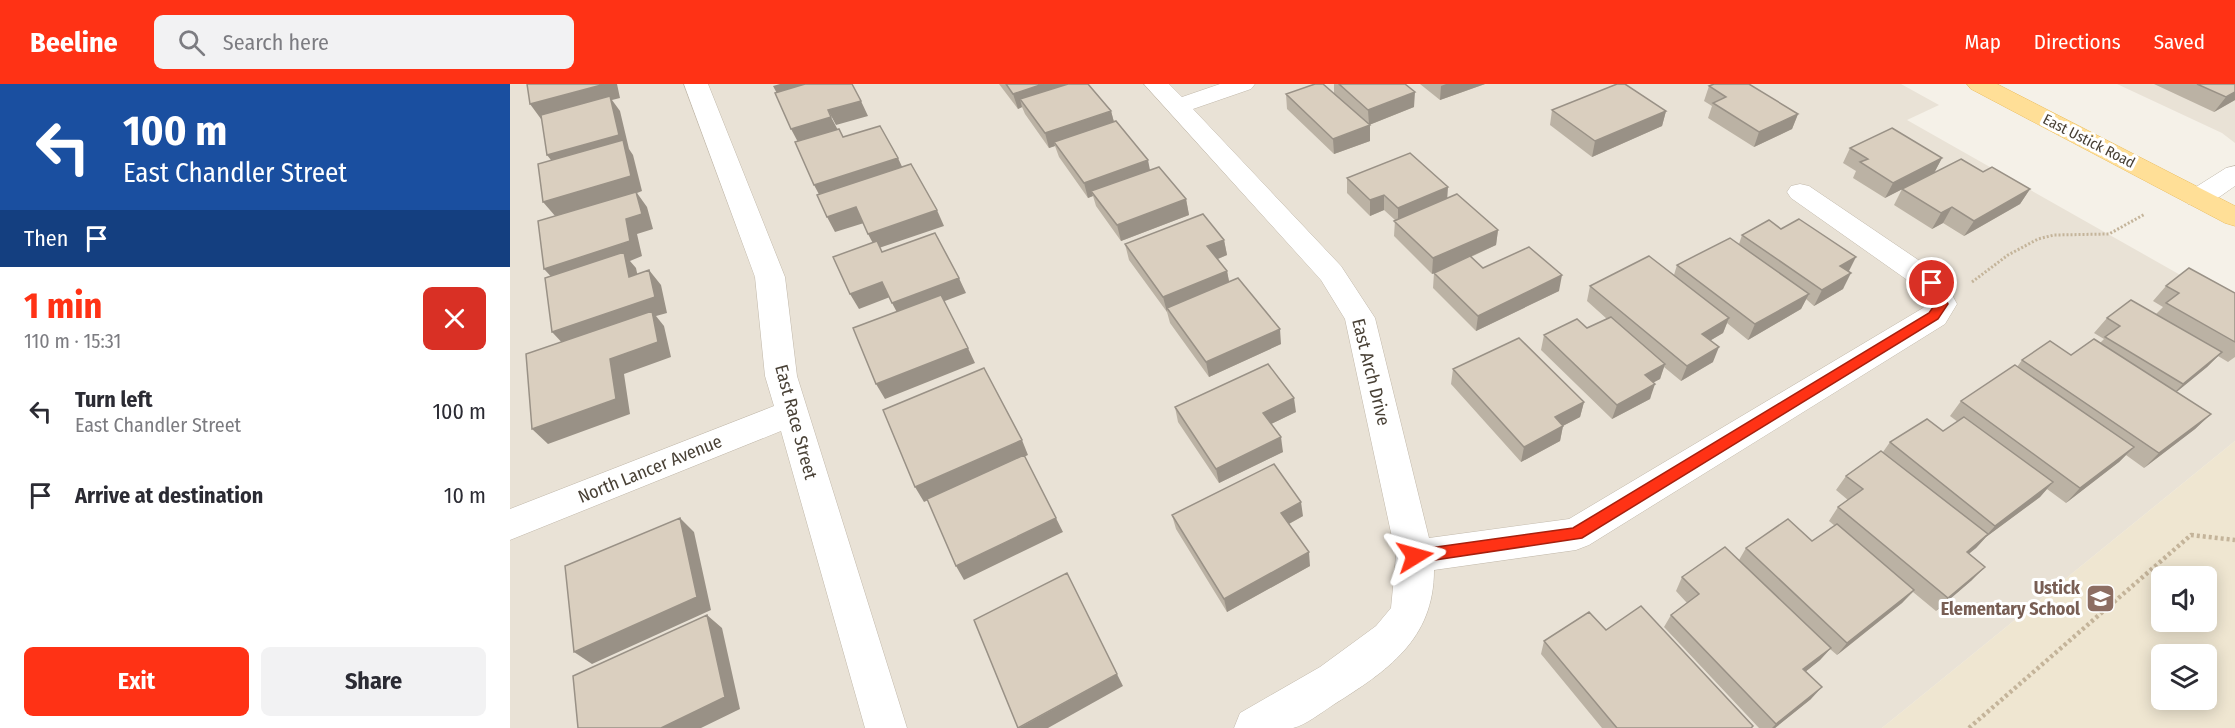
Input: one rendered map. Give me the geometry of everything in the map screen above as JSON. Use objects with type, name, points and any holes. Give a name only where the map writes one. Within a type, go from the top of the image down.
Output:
[{"type":"main road","name":"East Ustick Road","points":[[1979,84],[2235,217]]},
{"type":"street","name":"East Race Street","points":[[696,84],[770,277],[781,376],[886,728]]},
{"type":"street","name":"East Arch Drive","points":[[1156,84],[1331,273],[1360,318],[1415,556],[1415,592],[1404,622],[1377,652],[1256,728]]},
{"type":"street","points":[[1176,106],[1243,84]]},
{"type":"street","points":[[2198,198],[2235,174]]},
{"type":"street","points":[[1415,556],[1576,534],[1934,316],[1942,304],[1932,283],[1899,258],[1800,192]]},
{"type":"street","name":"North Lancer Avenue","points":[[510,525],[791,413]]},
{"type":"path","points":[[1942,304],[2001,261],[2039,239],[2049,236],[2103,235],[2145,214]]},
{"type":"path","points":[[1969,728],[2191,535],[2235,540]]},
{"type":"shaded area","points":[[510,84],[1901,84],[1939,105],[1907,120],[2235,306],[2235,441],[1882,728],[510,728]]},
{"type":"shaded area","points":[[2117,84],[2235,84],[2235,143],[2222,133]]},
{"type":"shaded area","name":"Ustick Elementary School","points":[[2235,441],[2235,728],[1882,728]]},
{"type":"building","points":[[527,84],[605,84],[530,104]]},
{"type":"building","points":[[805,84],[852,84],[861,101],[828,110],[831,117],[791,129],[775,93]]},
{"type":"building","points":[[1006,84],[1043,84],[1013,94]]},
{"type":"building","points":[[1068,84],[1088,84],[1111,111],[1045,133],[1020,99]]},
{"type":"building","points":[[1315,84],[1323,84],[1370,125],[1333,139],[1286,94]]},
{"type":"building","points":[[1339,84],[1405,84],[1415,92],[1368,110]]},
{"type":"building","points":[[1617,84],[1625,84],[1666,111],[1595,141],[1552,110]]},
{"type":"building","points":[[1749,84],[1798,114],[1759,132],[1713,103],[1726,97],[1709,86]]},
{"type":"building","points":[[2197,84],[2235,84],[2235,92],[2226,97]]},
{"type":"building","points":[[610,96],[619,135],[547,155],[541,115]]},
{"type":"building","points":[[1116,121],[1148,160],[1084,183],[1054,142]]},
{"type":"building","points":[[880,126],[898,158],[814,185],[795,142],[839,129],[843,137]]},
{"type":"building","points":[[1892,128],[1942,158],[1893,183],[1860,162],[1868,159],[1850,148]]},
{"type":"building","points":[[623,140],[631,176],[543,202],[538,164]]},
{"type":"building","points":[[1410,153],[1448,187],[1398,208],[1384,195],[1370,200],[1347,178]]},
{"type":"building","points":[[1961,159],[1983,172],[1992,167],[2030,189],[1974,221],[1952,207],[1941,213],[1902,189]]},
{"type":"building","points":[[911,164],[937,210],[868,234],[856,207],[827,217],[817,195]]},
{"type":"building","points":[[1159,167],[1186,199],[1117,225],[1091,191]]},
{"type":"building","points":[[636,192],[642,214],[626,219],[630,241],[544,269],[538,221]]},
{"type":"building","points":[[1457,194],[1498,230],[1433,258],[1394,221]]},
{"type":"building","points":[[1203,214],[1224,240],[1207,246],[1227,271],[1163,297],[1125,244]]},
{"type":"building","points":[[1799,219],[1856,257],[1840,266],[1851,273],[1822,290],[1742,235],[1769,220],[1781,229]]},
{"type":"building","points":[[935,233],[959,278],[892,303],[882,282],[850,294],[833,257],[877,241],[882,252]]},
{"type":"building","points":[[1730,238],[1809,294],[1755,324],[1677,265]]},
{"type":"building","points":[[1529,247],[1562,275],[1478,316],[1434,273],[1470,256],[1483,268]]},
{"type":"building","points":[[624,252],[629,277],[649,270],[655,297],[552,332],[545,278]]},
{"type":"building","points":[[1649,256],[1729,318],[1702,334],[1719,347],[1687,366],[1590,286]]},
{"type":"building","points":[[2189,268],[2235,293],[2235,342],[2166,303],[2179,293],[2166,286]]},
{"type":"building","points":[[1238,278],[1280,329],[1206,362],[1167,308]]},
{"type":"building","points":[[941,295],[968,348],[876,384],[853,328]]},
{"type":"building","points":[[2131,300],[2222,352],[2183,384],[2105,337],[2120,326],[2107,318]]},
{"type":"building","points":[[652,311],[658,342],[610,359],[616,399],[532,429],[526,354]]},
{"type":"building","points":[[1611,317],[1665,364],[1645,375],[1655,384],[1617,405],[1544,335],[1577,319],[1587,328]]},
{"type":"building","points":[[1519,338],[1584,402],[1555,417],[1563,426],[1524,447],[1453,369]]},
{"type":"building","points":[[2094,339],[2211,414],[2159,453],[2022,360],[2050,341],[2071,355]]},
{"type":"building","points":[[1268,364],[1294,398],[1263,413],[1281,437],[1216,469],[1175,407]]},
{"type":"building","points":[[2015,365],[2134,447],[2080,488],[1961,401]]},
{"type":"building","points":[[984,368],[1022,440],[915,487],[883,410]]},
{"type":"building","points":[[1964,417],[2053,482],[1995,526],[1890,442],[1927,419],[1943,431]]},
{"type":"building","points":[[1881,451],[1988,534],[1967,552],[1985,567],[1948,598],[1838,507],[1863,489],[1846,476]]},
{"type":"building","points":[[1024,455],[1056,518],[956,566],[927,499]]},
{"type":"building","points":[[1274,464],[1301,502],[1281,513],[1309,552],[1224,599],[1172,515]]},
{"type":"building","points":[[680,518],[697,597],[574,652],[565,566]]},
{"type":"building","points":[[1788,519],[1812,541],[1837,524],[1914,590],[1847,643],[1746,548]]},
{"type":"building","points":[[1725,547],[1831,648],[1803,669],[1822,687],[1776,724],[1671,615],[1699,594],[1682,577]]},
{"type":"building","points":[[1067,573],[1117,674],[1018,728],[974,620]]},
{"type":"building","points":[[1641,606],[1753,726],[1751,728],[1617,728],[1544,641],[1589,612],[1606,630]]},
{"type":"building","points":[[707,615],[725,697],[661,728],[578,728],[573,676]]},
{"type":"place","name":"Ustick Elementary School","points":[[2101,598]]},
{"type":"route","points":[[1415,556],[1576,534],[1934,316],[1942,304],[1932,283]]}]
